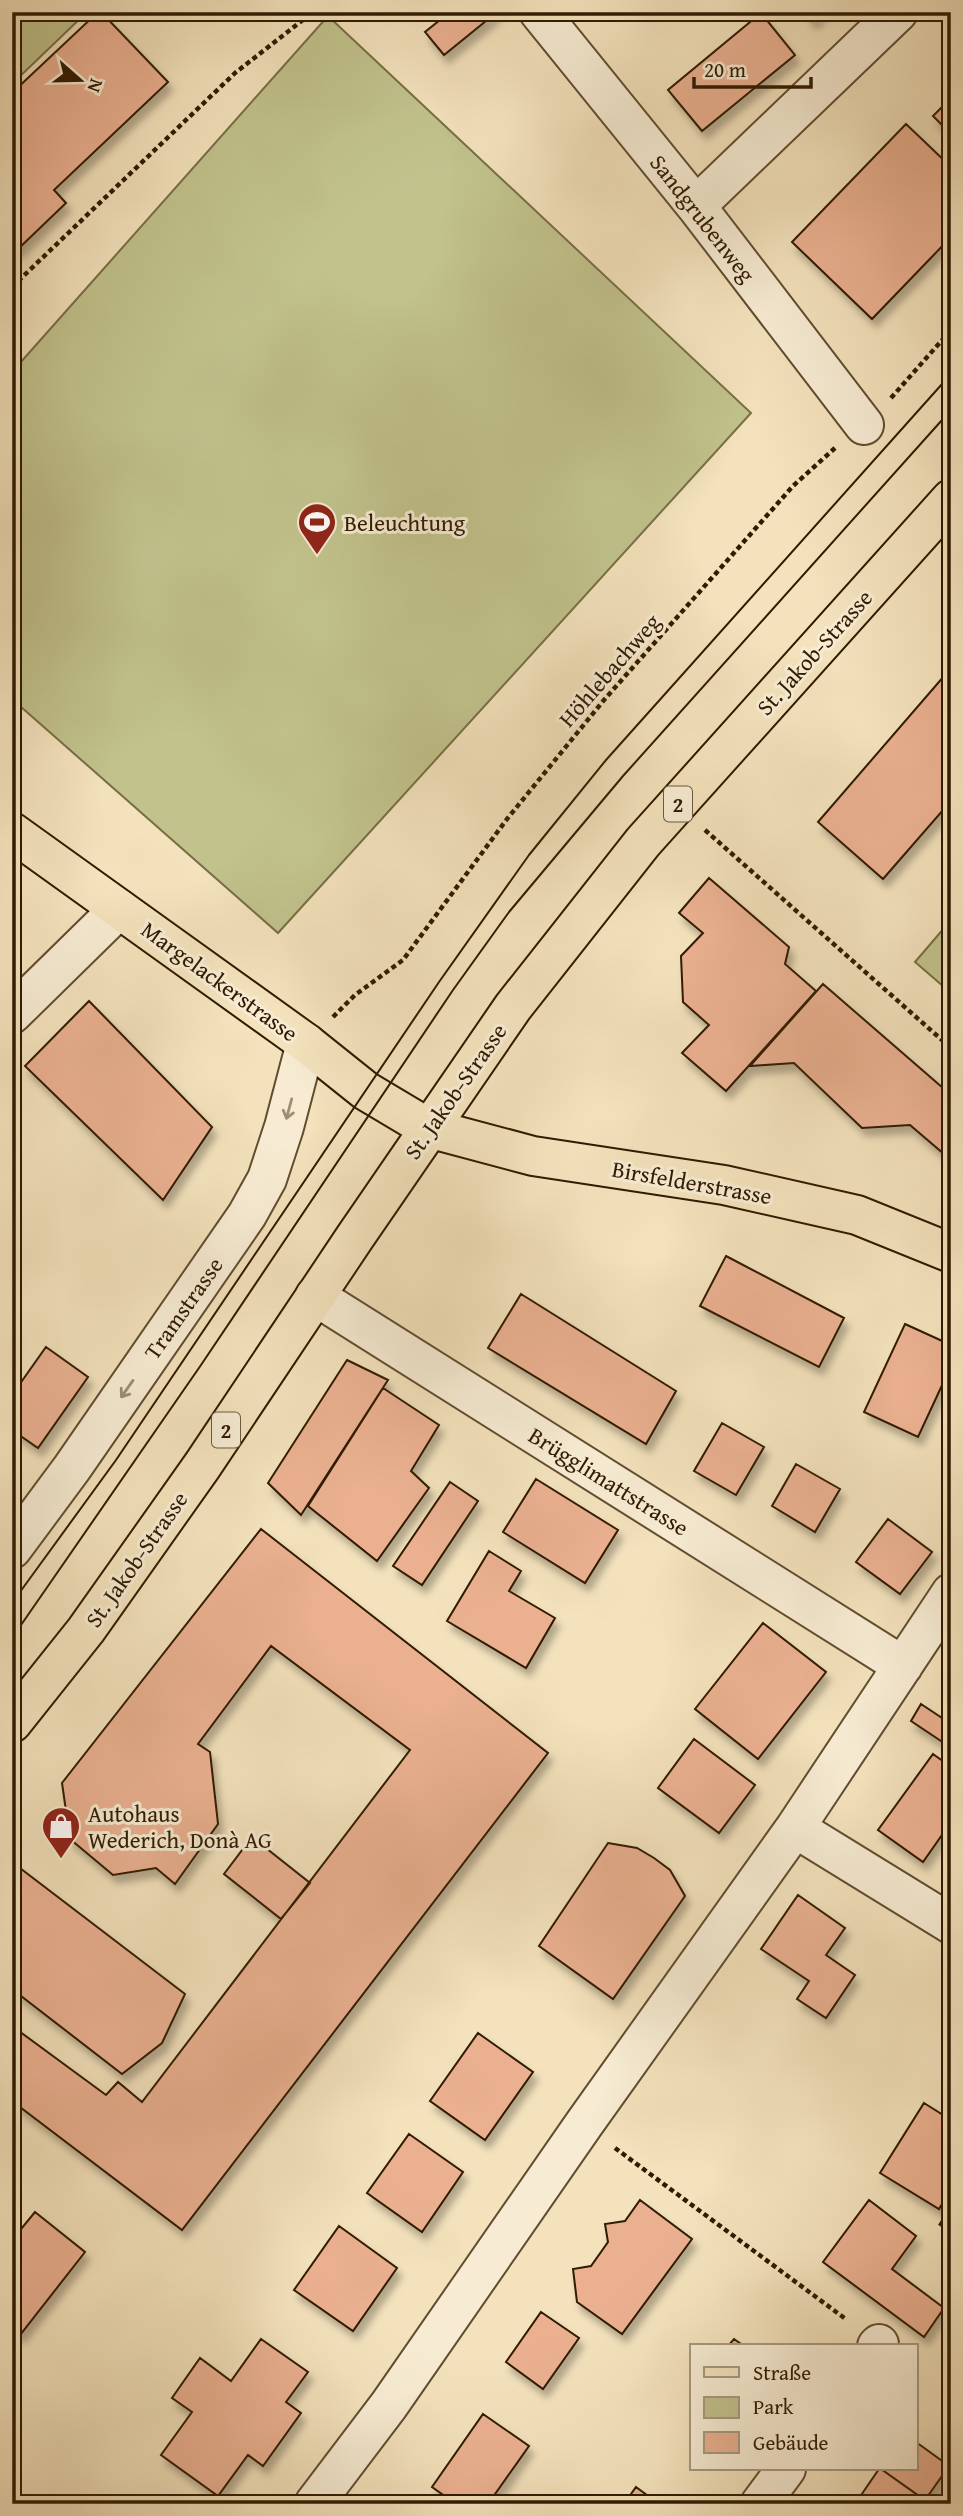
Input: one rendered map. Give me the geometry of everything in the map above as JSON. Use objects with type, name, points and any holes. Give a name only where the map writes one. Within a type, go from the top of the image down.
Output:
[{"type":"main road","name":"St. Jakob-Strasse","points":[[12,1723],[86,1630],[156,1532],[428,1128],[513,1007],[643,842],[951,499]]},
{"type":"main road","name":"Margelackerstrasse","points":[[12,832],[306,1043],[366,1091],[428,1128]]},
{"type":"main road","name":"Birsfelderstrasse","points":[[428,1128],[533,1156],[724,1185],[857,1215],[951,1253]]},
{"type":"street","name":"Sandgrubenweg","points":[[539,12],[695,206],[864,425]]},
{"type":"street","points":[[695,206],[898,12]]},
{"type":"street","points":[[12,1014],[119,909]]},
{"type":"street","name":"Tramstrasse","points":[[12,1549],[72,1468],[247,1215],[267,1179],[306,1043]]},
{"type":"street","name":"Brügglimattstrasse","points":[[315,1296],[903,1666]]},
{"type":"street","points":[[314,2504],[388,2405],[795,1828],[951,1593]]},
{"type":"street","points":[[795,1828],[951,1924]]},
{"type":"street","points":[[760,2504],[785,2470]]},
{"type":"path","points":[[12,287],[235,74],[313,12]]},
{"type":"path","name":"Höhlebachweg","points":[[306,1043],[355,995],[403,960],[508,819],[604,700],[793,486],[818,461],[864,425],[898,391],[951,330]]},
{"type":"path","points":[[700,825],[951,1048]]},
{"type":"path","points":[[584,2124],[877,2344]]},
{"type":"path","points":[[940,2225],[951,2209]]},
{"type":"green space","points":[[22,12],[87,12],[12,84],[12,22]]},
{"type":"green space","name":"Beleuchtung","points":[[328,16],[751,413],[278,933],[12,699],[12,372]]},
{"type":"green space","points":[[951,920],[951,993],[915,962]]},
{"type":"building","points":[[101,12],[168,82],[54,190],[66,203],[17,250],[12,245],[12,93]]},
{"type":"building","points":[[450,12],[497,12],[444,55],[425,32]]},
{"type":"building","points":[[805,12],[823,12],[812,21]]},
{"type":"building","points":[[761,13],[795,55],[702,131],[668,90]]},
{"type":"building","points":[[951,98],[951,134],[933,116]]},
{"type":"building","points":[[906,124],[951,167],[951,237],[872,319],[792,242]]},
{"type":"building","points":[[951,668],[951,801],[883,879],[818,822]]},
{"type":"building","points":[[709,878],[789,947],[785,964],[816,991],[726,1091],[682,1053],[709,1025],[683,1002],[681,956],[703,933],[679,913]]},
{"type":"building","points":[[823,984],[951,1095],[951,1160],[910,1125],[862,1128],[794,1063],[750,1066]]},
{"type":"building","points":[[89,1001],[212,1127],[163,1200],[25,1066]]},
{"type":"building","points":[[726,1256],[844,1318],[819,1367],[700,1306]]},
{"type":"building","points":[[521,1294],[676,1391],[646,1444],[488,1348]]},
{"type":"building","points":[[951,1311],[951,1332],[943,1328]]},
{"type":"building","points":[[905,1324],[951,1345],[951,1366],[918,1437],[864,1412]]},
{"type":"building","points":[[46,1347],[88,1377],[38,1448],[12,1430],[12,1395]]},
{"type":"building","points":[[347,1360],[388,1380],[301,1515],[268,1483]]},
{"type":"building","points":[[383,1388],[439,1425],[411,1471],[429,1488],[377,1561],[308,1506]]},
{"type":"building","points":[[722,1423],[764,1447],[736,1495],[694,1471]]},
{"type":"building","points":[[796,1464],[840,1489],[815,1532],[772,1506]]},
{"type":"building","points":[[536,1479],[618,1530],[585,1583],[503,1532]]},
{"type":"building","points":[[450,1482],[478,1501],[422,1585],[393,1566]]},
{"type":"building","points":[[888,1519],[932,1552],[900,1594],[856,1562]]},
{"type":"building","points":[[261,1529],[548,1753],[182,2230],[12,2101],[12,2026],[106,2095],[118,2082],[142,2102],[410,1750],[271,1646],[198,1744],[210,1752],[218,1824],[175,1884],[156,1868],[113,1875],[70,1839],[62,1783]]},
{"type":"building","points":[[489,1551],[521,1571],[509,1591],[555,1618],[526,1668],[447,1621]]},
{"type":"building","points":[[763,1623],[826,1672],[758,1759],[695,1709]]},
{"type":"building","points":[[951,1684],[951,1699],[944,1694]]},
{"type":"building","points":[[921,1704],[951,1724],[951,1733],[944,1743],[911,1721]]},
{"type":"building","points":[[694,1739],[755,1785],[719,1833],[658,1788]]},
{"type":"building","points":[[933,1754],[951,1767],[951,1822],[923,1862],[878,1830]]},
{"type":"building","points":[[252,1837],[310,1883],[281,1919],[224,1874]]},
{"type":"building","points":[[608,1843],[637,1848],[654,1858],[670,1870],[685,1896],[613,1999],[539,1946]]},
{"type":"building","points":[[12,1862],[185,1994],[162,2043],[122,2074],[12,1989]]},
{"type":"building","points":[[798,1895],[845,1928],[826,1955],[855,1975],[826,2018],[797,1999],[809,1981],[761,1949]]},
{"type":"building","points":[[478,2033],[533,2072],[485,2140],[430,2101]]},
{"type":"building","points":[[924,2103],[951,2120],[951,2189],[939,2209],[880,2173]]},
{"type":"building","points":[[409,2134],[463,2172],[422,2232],[367,2193]]},
{"type":"building","points":[[640,2200],[692,2239],[622,2334],[577,2302],[573,2269],[591,2266],[608,2242],[605,2224],[625,2221]]},
{"type":"building","points":[[869,2200],[916,2236],[892,2269],[944,2308],[924,2337],[823,2262]]},
{"type":"building","points":[[35,2212],[85,2252],[20,2335],[12,2329],[12,2240]]},
{"type":"building","points":[[339,2226],[397,2268],[353,2331],[294,2290]]},
{"type":"building","points":[[541,2312],[579,2338],[543,2389],[506,2362]]},
{"type":"building","points":[[261,2339],[308,2372],[286,2402],[301,2413],[263,2466],[248,2455],[218,2496],[161,2455],[192,2412],[172,2398],[200,2358],[231,2381]]},
{"type":"building","points":[[483,2414],[529,2446],[488,2504],[456,2504],[432,2487]]},
{"type":"building","points":[[918,2443],[949,2466],[925,2500],[882,2470],[918,2470]]},
{"type":"building","points":[[878,2470],[882,2470],[930,2504],[855,2504]]},
{"type":"building","points":[[636,2487],[659,2504],[624,2504]]},
{"type":"tram line","points":[[12,1603],[116,1460],[439,982],[529,855],[606,760],[951,374]]},
{"type":"tram line","points":[[12,1638],[201,1365],[453,990],[509,912],[623,776],[951,410]]},
{"type":"place","name":"Beleuchtung","points":[[317,556]]},
{"type":"place","name":"Autohaus Wederich, Donà AG","points":[[61,1860]]}]
